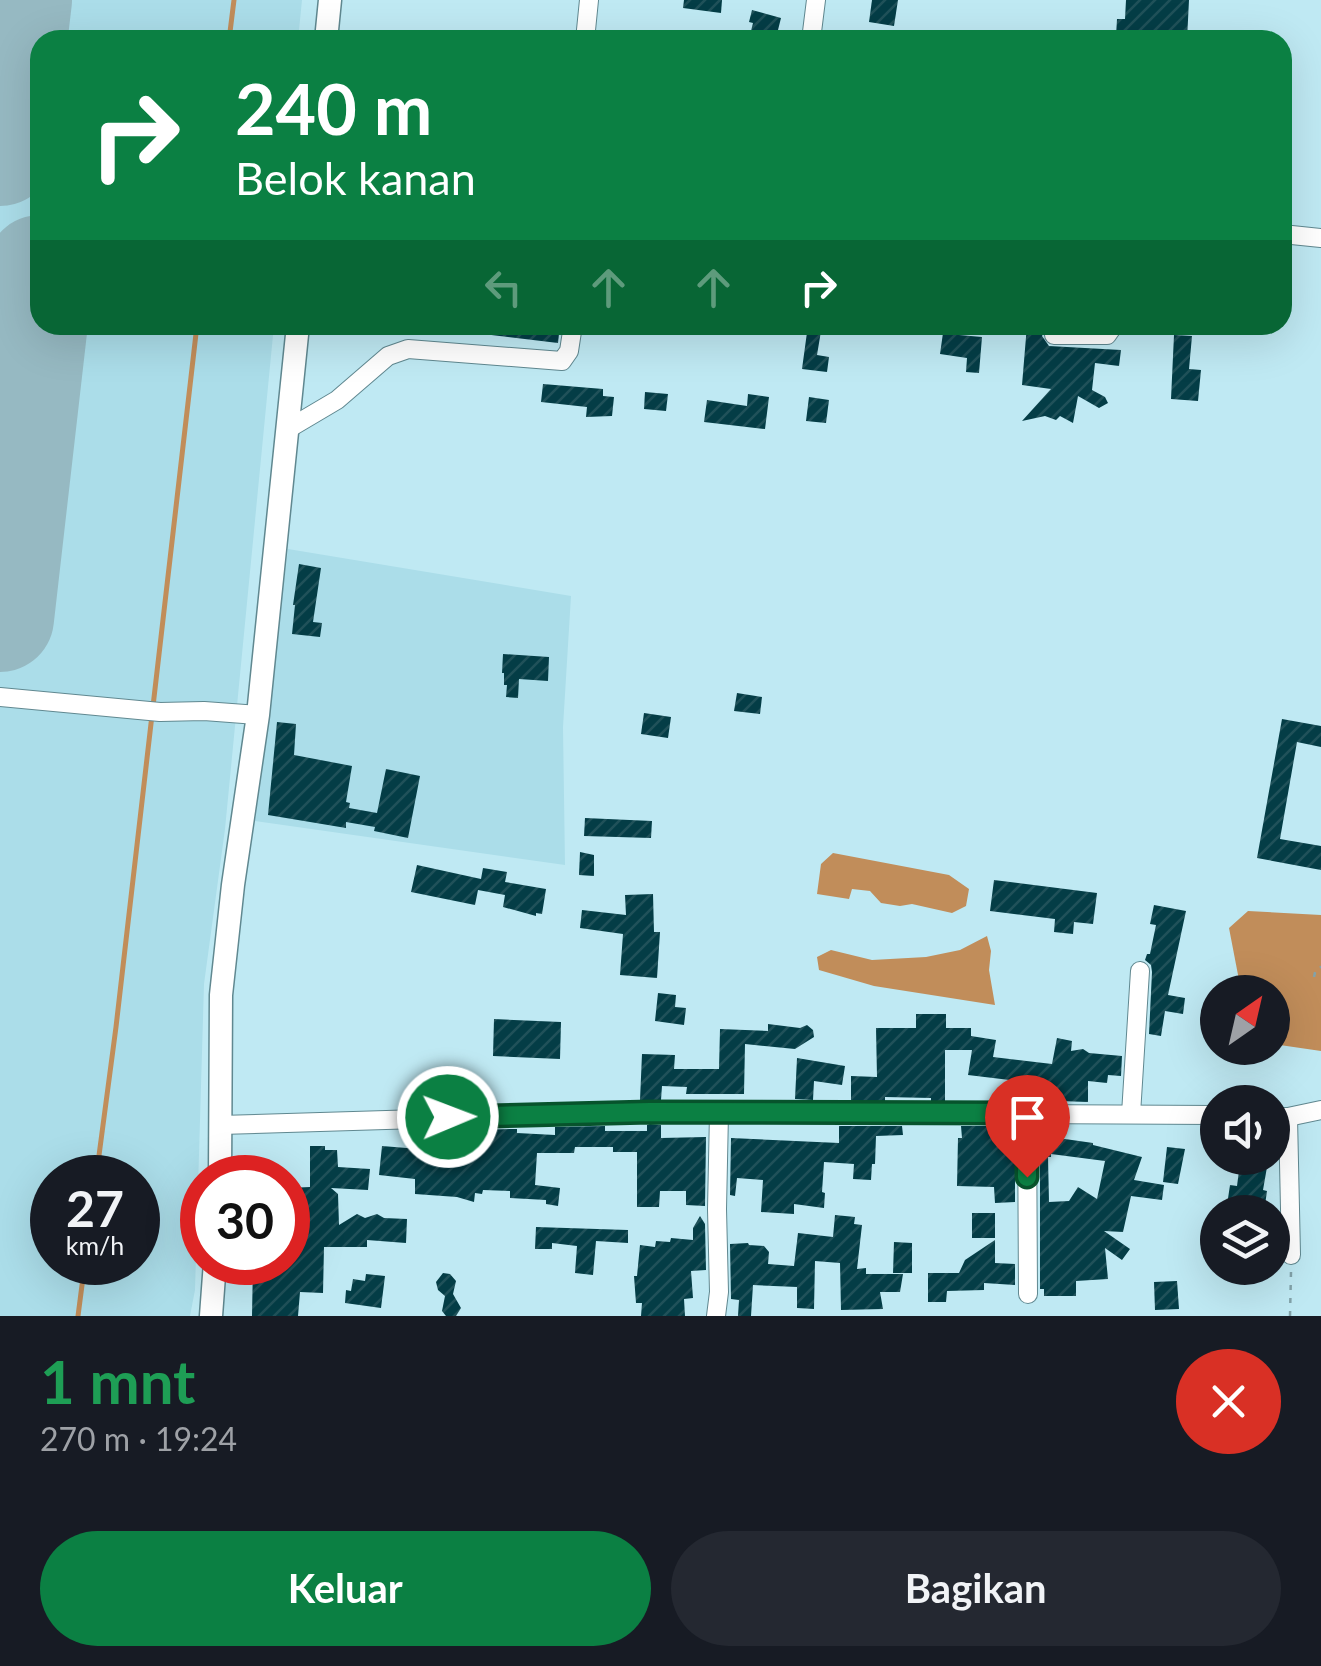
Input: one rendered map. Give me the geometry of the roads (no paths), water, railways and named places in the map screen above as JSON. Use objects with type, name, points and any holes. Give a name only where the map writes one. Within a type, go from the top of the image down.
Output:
[{"type":"main road","points":[[327,30],[330,0]]},
{"type":"main road","points":[[220,1155],[221,996],[232,885],[258,715],[297,335]]},
{"type":"main road","points":[[211,1316],[213,1285]]},
{"type":"street","points":[[585,30],[589,0]]},
{"type":"street","points":[[812,30],[816,0]]},
{"type":"street","points":[[1292,235],[1321,238]]},
{"type":"street","points":[[288,429],[337,400],[388,356],[408,349],[562,361],[570,352],[572,335]]},
{"type":"street","points":[[1054,335],[1107,335]]},
{"type":"street","points":[[0,698],[258,715]]},
{"type":"street","points":[[1131,1114],[1140,971]]},
{"type":"street","points":[[1290,1115],[1321,1110]]},
{"type":"street","points":[[220,1126],[650,1112],[1200,1115]]},
{"type":"street","points":[[716,1316],[720,1292],[718,1113]]},
{"type":"street","points":[[1027,1113],[1028,1294]]},
{"type":"street","points":[[1285,1175],[1291,1255]]},
{"type":"waterway","points":[[230,30],[234,0]]},
{"type":"waterway","points":[[99,1155],[196,335]]},
{"type":"waterway","points":[[78,1316],[82,1285]]}]
